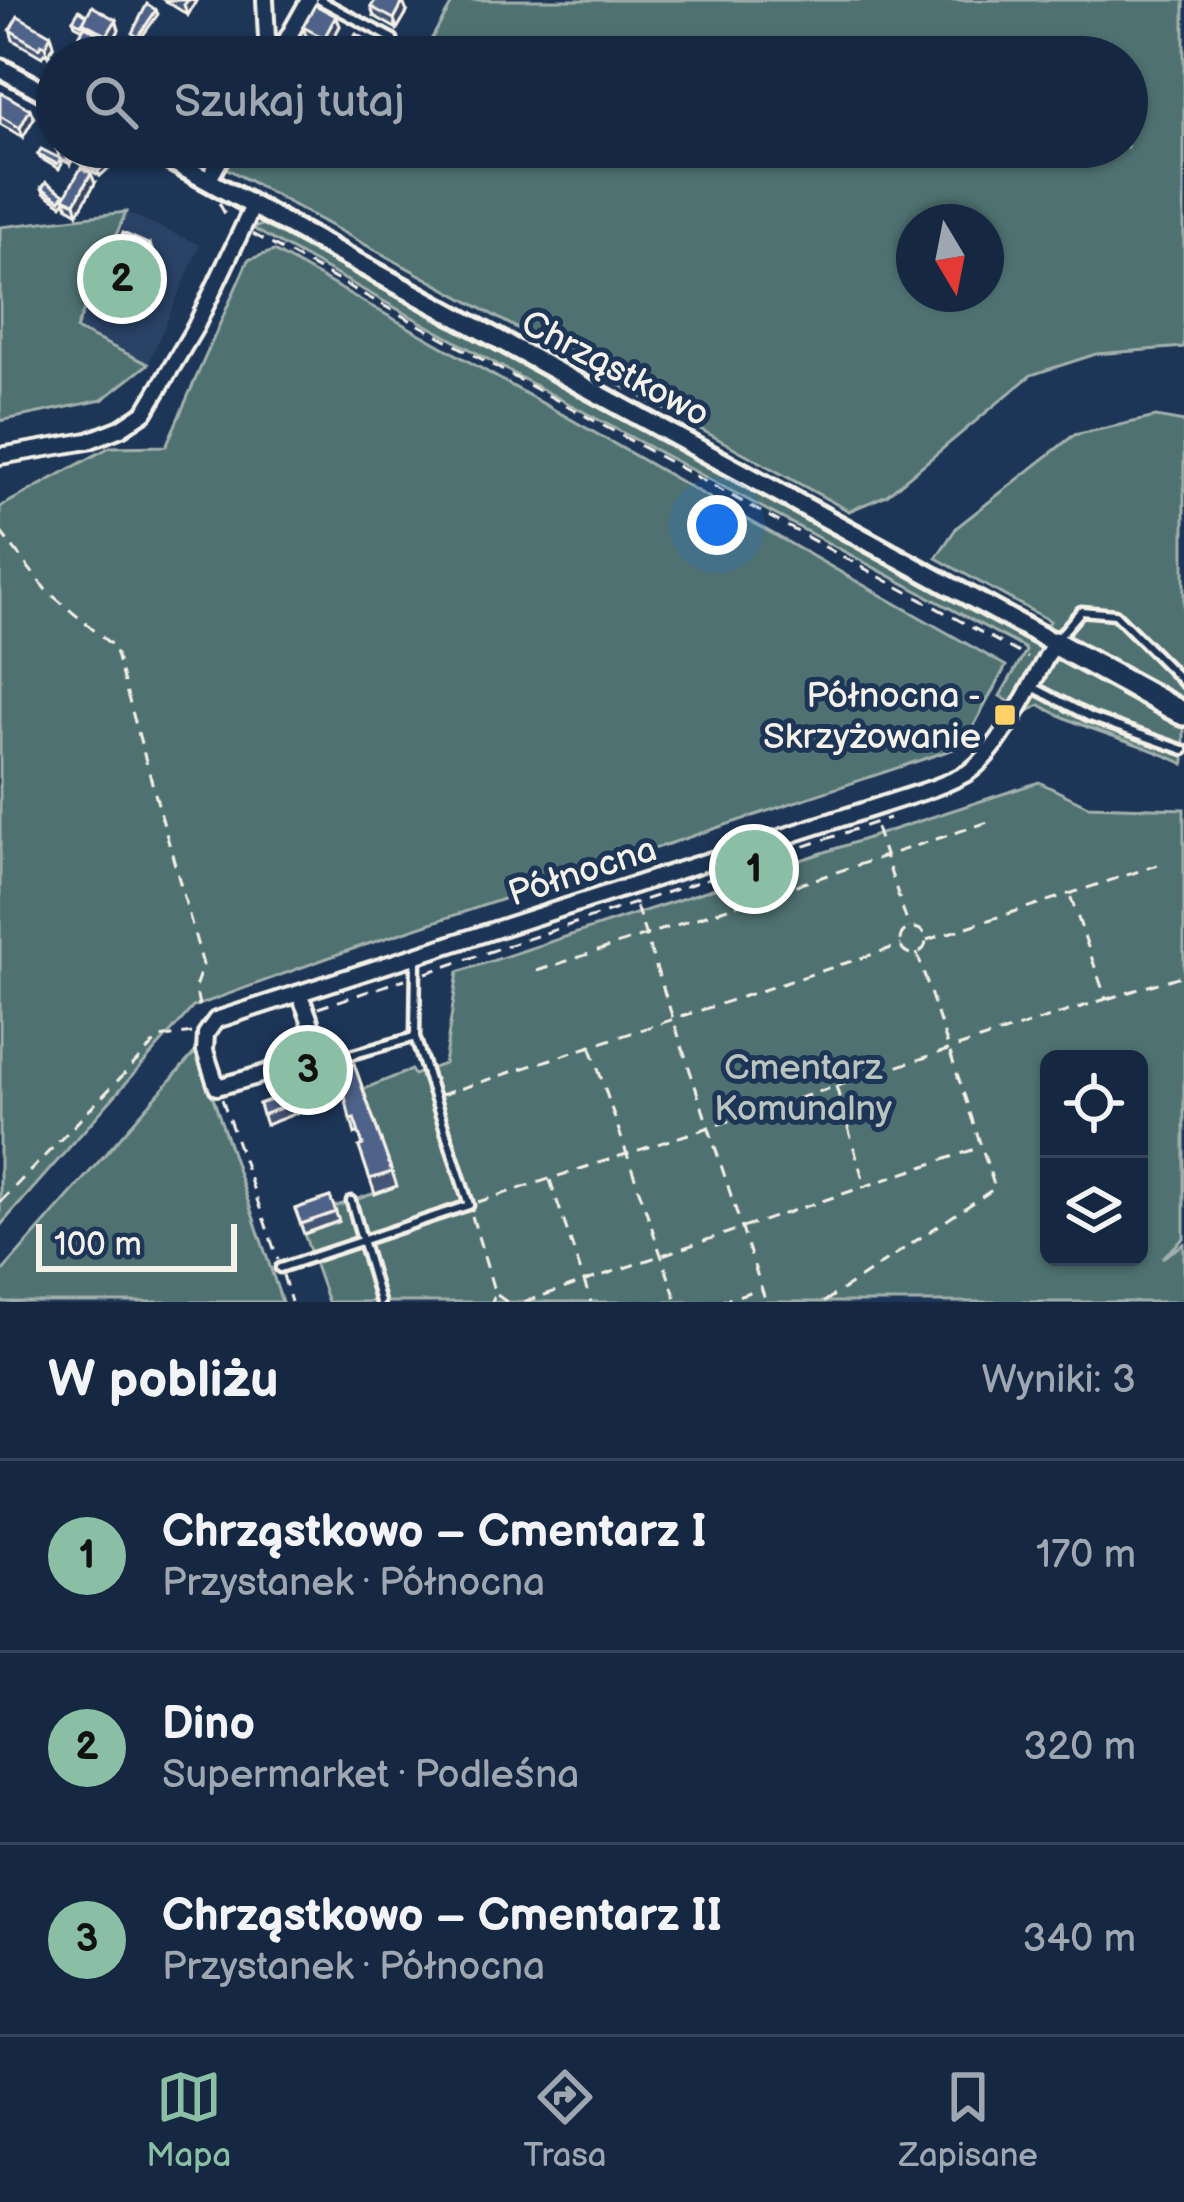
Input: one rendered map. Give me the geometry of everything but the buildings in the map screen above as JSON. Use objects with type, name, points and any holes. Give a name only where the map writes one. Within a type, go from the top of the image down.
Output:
[{"type":"highway","points":[[1054,643],[1184,714]]},
{"type":"street","points":[[265,0],[270,36]]},
{"type":"street","points":[[286,36],[309,0]]},
{"type":"street","points":[[0,68],[36,88]]},
{"type":"street","name":"Chrząstkowo","points":[[184,168],[1054,643]]},
{"type":"street","points":[[208,181],[215,168]]},
{"type":"street","points":[[0,456],[88,441],[146,412],[196,326],[253,206]]},
{"type":"street","name":"Północna","points":[[206,1034],[216,1020],[922,792],[967,773],[985,758],[1054,643]]},
{"type":"street","points":[[206,1034],[205,1051],[217,1087],[295,1062],[312,1044],[299,993]]},
{"type":"lane","points":[[320,0],[387,36]]},
{"type":"lane","points":[[1054,643],[1066,623],[1082,611],[1115,614],[1184,683]]},
{"type":"lane","points":[[1029,678],[1090,717],[1184,750]]},
{"type":"lane","points":[[280,1268],[469,1204],[415,1037],[416,955]]},
{"type":"lane","points":[[312,1044],[336,1059],[415,1037]]},
{"type":"lane","points":[[351,1202],[380,1302]]},
{"type":"path","points":[[217,200],[227,220],[405,320],[1022,652],[1028,657],[1029,678]]},
{"type":"path","points":[[0,531],[46,590],[114,647],[202,965],[195,987],[206,1034],[159,1038],[0,1202]]},
{"type":"path","points":[[538,971],[988,822]]},
{"type":"path","points":[[879,836],[909,928]]},
{"type":"path","points":[[917,953],[927,940],[1161,864]]},
{"type":"path","points":[[629,887],[766,1302]]},
{"type":"path","points":[[1070,892],[1106,999]]},
{"type":"path","points":[[917,953],[901,945],[901,935],[909,928],[921,929],[927,940]]},
{"type":"path","points":[[434,1097],[901,945]]},
{"type":"path","points":[[824,1302],[994,1188],[917,953]]},
{"type":"path","points":[[492,1302],[495,1294],[469,1204],[947,1047],[1184,975]]},
{"type":"path","points":[[591,1048],[677,1302]]},
{"type":"path","points":[[835,1084],[865,1186]]},
{"type":"path","points":[[217,1087],[291,1302]]},
{"type":"path","points":[[524,1302],[981,1147]]},
{"type":"path","points":[[550,1178],[591,1302]]},
{"type":"path","points":[[719,1302],[761,1288]]},
{"type":"path","points":[[495,1294],[507,1302]]},
{"type":"shaded area","points":[[126,212],[200,245],[148,364],[75,330]]},
{"type":"green space","points":[[454,0],[1184,0],[1184,347],[1096,354],[1031,375],[887,495],[849,511],[226,168],[1148,168],[1148,36],[433,36]]},
{"type":"green space","points":[[126,212],[76,329],[148,364],[102,400],[0,421],[0,227]]},
{"type":"green space","points":[[269,223],[1027,636],[1032,643],[1050,621],[936,558],[957,527],[1074,435],[1156,417],[1184,422],[1184,764],[1040,705],[1026,712],[1000,696],[1024,648],[252,228]]},
{"type":"green space","points":[[274,251],[1006,666],[963,746],[341,953],[193,1007],[0,1226],[0,507],[110,447],[166,446],[248,260]]},
{"type":"green space","name":"Cmentarz Komunalny","points":[[1039,782],[1088,806],[1184,809],[1184,1238],[1162,1258],[1184,1244],[1184,1302],[328,1302],[304,1234],[339,1222],[334,1207],[396,1186],[363,1089],[411,1070],[414,1075],[444,1064],[458,972]]},
{"type":"green space","points":[[197,1050],[282,1302],[0,1302],[0,1274]]},
{"type":"place","name":"Dino","points":[[122,279]]},
{"type":"place","name":"Północna - Skrzyżowanie","points":[[1005,715]]},
{"type":"place","name":"Chrząstkowo – Cmentarz I","points":[[754,869]]},
{"type":"place","name":"Chrząstkowo – Cmentarz II","points":[[308,1070]]}]
